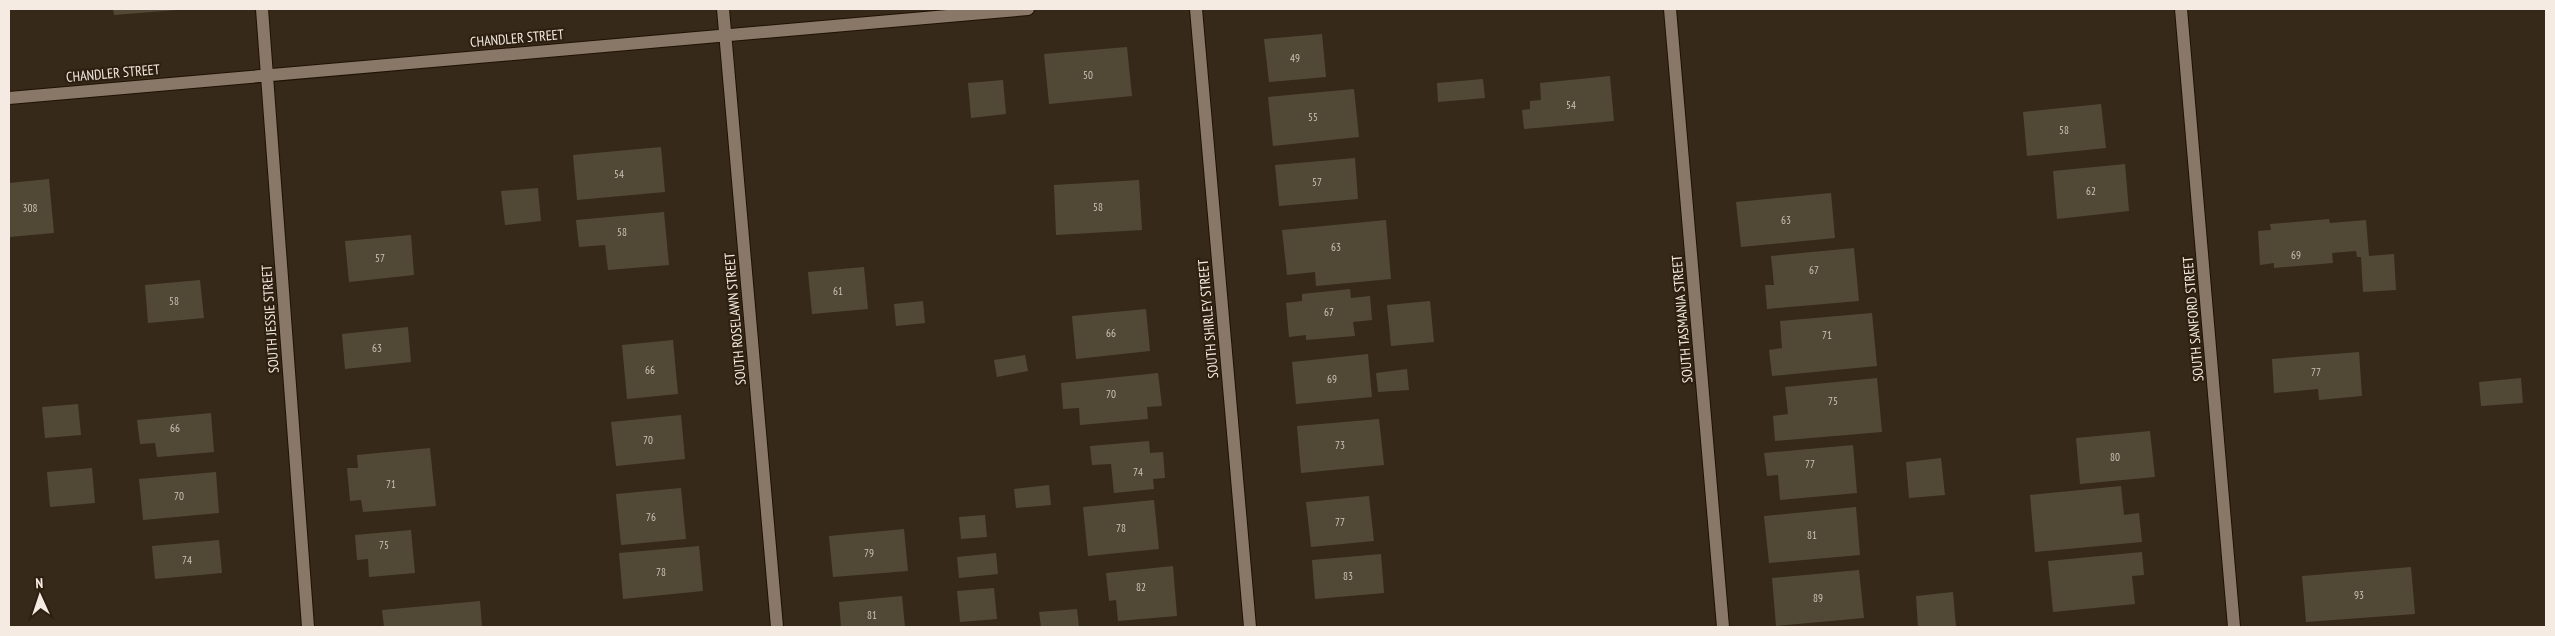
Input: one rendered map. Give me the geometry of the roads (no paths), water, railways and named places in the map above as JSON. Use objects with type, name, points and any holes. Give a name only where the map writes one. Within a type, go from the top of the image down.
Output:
[{"type":"street","name":"SOUTH JESSIE STREET","points":[[262,9],[308,627]]},
{"type":"street","name":"SOUTH ROSELAWN STREET","points":[[723,9],[777,627]]},
{"type":"street","name":"CHANDLER STREET","points":[[9,98],[1028,9]]},
{"type":"street","name":"SOUTH SHIRLEY STREET","points":[[1196,9],[1250,627]]},
{"type":"street","name":"SOUTH TASMANIA STREET","points":[[1670,9],[1723,627]]},
{"type":"street","name":"SOUTH SANFORD STREET","points":[[2182,9],[2234,627]]}]
